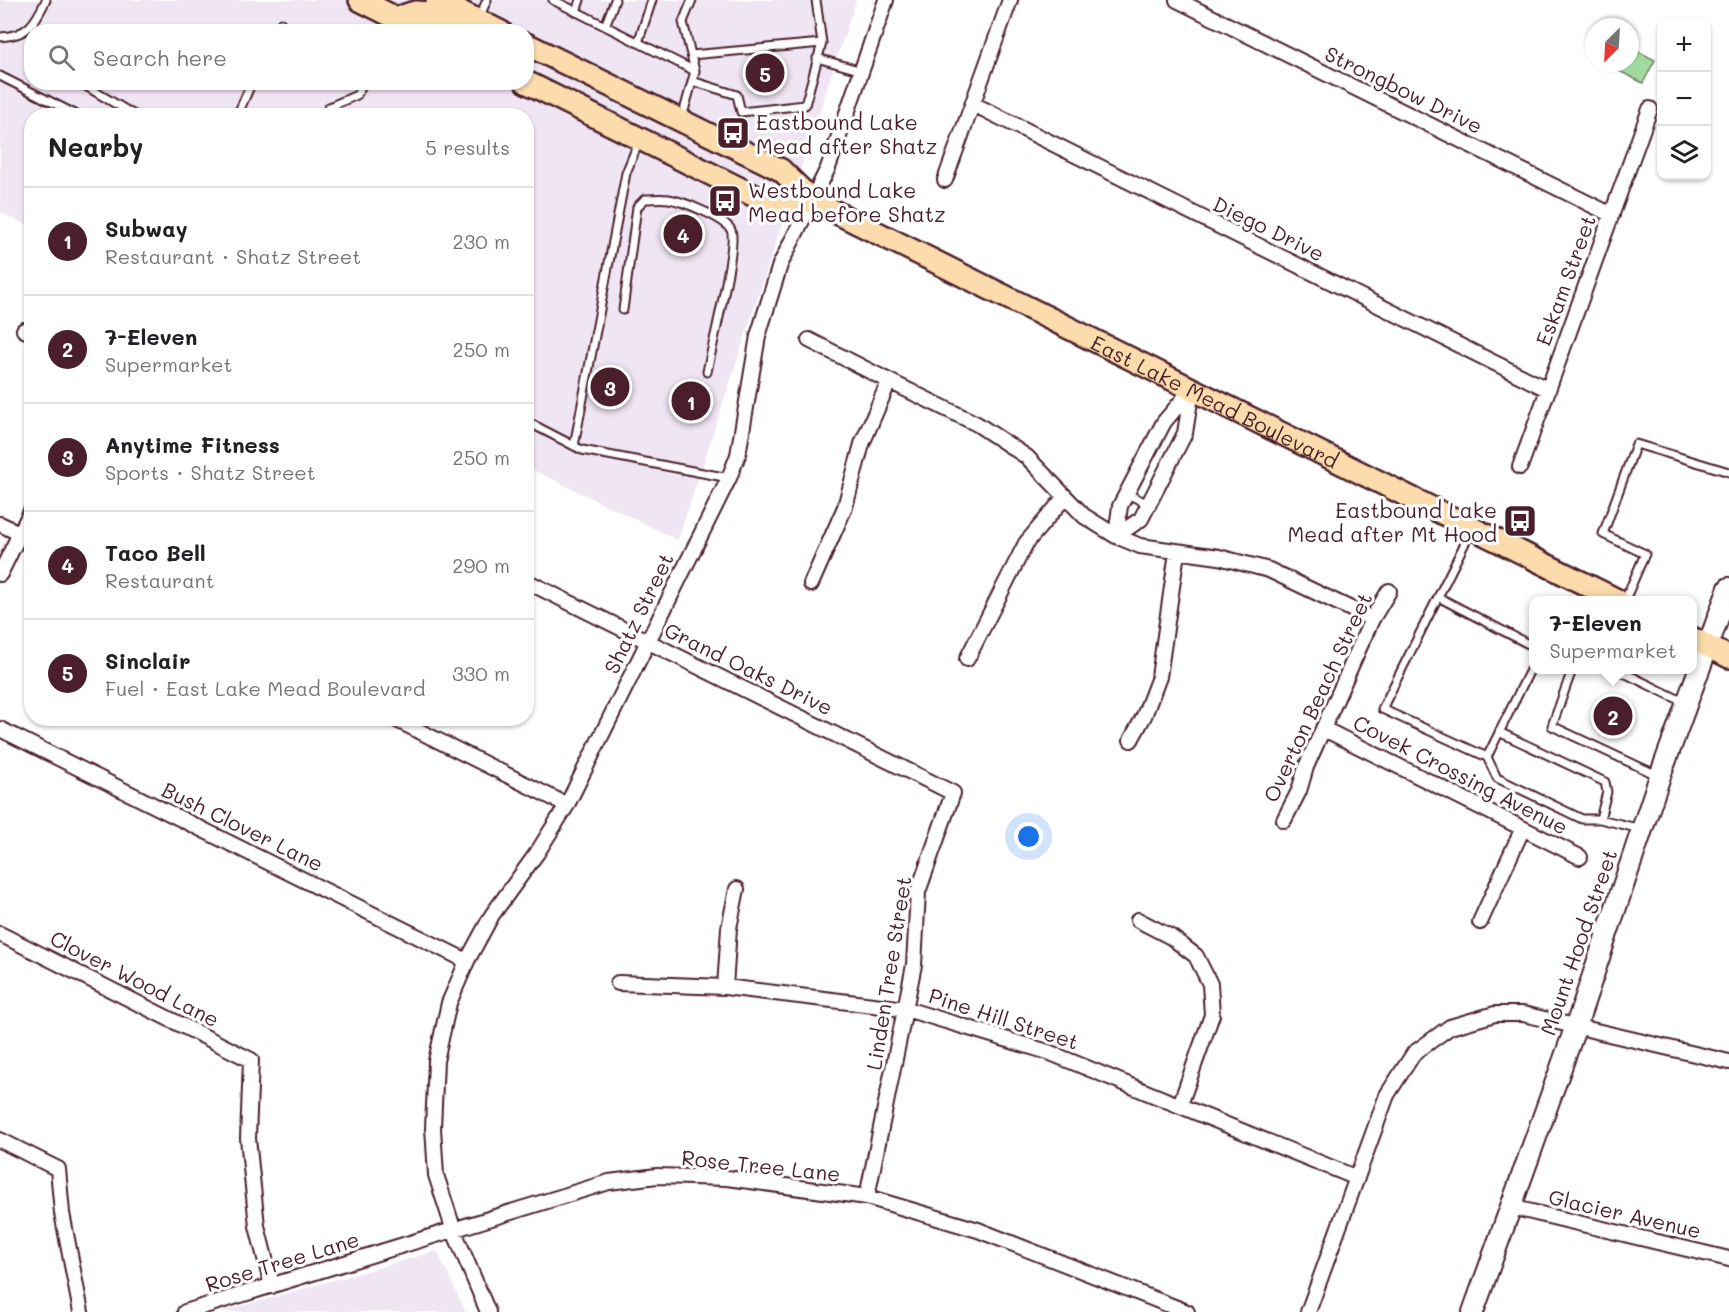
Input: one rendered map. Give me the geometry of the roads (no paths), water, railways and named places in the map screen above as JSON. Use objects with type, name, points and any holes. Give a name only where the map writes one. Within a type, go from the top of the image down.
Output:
[{"type":"main road","points":[[360,0],[402,24]]},
{"type":"main road","points":[[437,0],[486,24]]},
{"type":"main road","points":[[396,22],[415,12],[431,14],[453,24]]},
{"type":"main road","points":[[472,24],[478,20]]},
{"type":"main road","name":"East Lake Mead Boulevard","points":[[534,48],[781,170],[813,201],[1609,596]]},
{"type":"main road","name":"East Lake Mead Boulevard","points":[[534,86],[767,202],[813,201]]},
{"type":"main road","points":[[1700,642],[1729,657]]},
{"type":"street","name":"Shatz Street","points":[[488,1312],[454,1231],[436,1175],[433,1128],[436,1061],[449,1003],[467,961],[492,915],[537,853],[567,805],[729,478],[738,455],[758,336],[780,265],[828,168],[886,0]]},
{"type":"street","points":[[945,180],[1009,0]]},
{"type":"street","name":"Strongbow Drive","points":[[1177,0],[1611,215]]},
{"type":"street","name":"Diego Drive","points":[[973,104],[1547,389]]},
{"type":"street","name":"Eskam Street","points":[[1520,467],[1650,109]]},
{"type":"street","points":[[809,340],[977,424],[1027,457],[1084,516],[1116,536],[1140,546],[1219,557],[1269,570],[1372,619]]},
{"type":"street","points":[[811,584],[845,507],[862,444],[889,381]]},
{"type":"street","points":[[1116,536],[1120,506],[1164,422],[1192,389]]},
{"type":"street","points":[[1116,536],[1141,519],[1149,504],[1185,433],[1192,389]]},
{"type":"street","points":[[967,659],[1026,543],[1065,497]]},
{"type":"street","points":[[0,524],[24,536]]},
{"type":"street","points":[[0,574],[24,538]]},
{"type":"street","points":[[1131,740],[1144,716],[1159,677],[1177,552]]},
{"type":"street","name":"Grand Oaks Drive","points":[[534,584],[953,793]]},
{"type":"street","name":"Mount Hood Street","points":[[1700,642],[1729,588]]},
{"type":"street","name":"Overton Beach Street","points":[[1284,820],[1299,791],[1306,767],[1372,619],[1389,591]]},
{"type":"street","name":"Mount Hood Street","points":[[1473,1312],[1576,1026],[1659,776],[1686,703],[1693,674]]},
{"type":"street","points":[[409,726],[567,805]]},
{"type":"street","name":"Bush Clover Lane","points":[[0,729],[467,961]]},
{"type":"street","name":"Covek Crossing Avenue","points":[[1324,729],[1580,857]]},
{"type":"street","name":"Linden Tree Street","points":[[867,1197],[914,965],[918,892],[953,793]]},
{"type":"street","points":[[1480,922],[1522,830]]},
{"type":"street","points":[[725,987],[729,928],[737,889]]},
{"type":"street","points":[[1138,920],[1171,937],[1196,956],[1210,984],[1212,1015],[1180,1105]]},
{"type":"street","name":"Clover Wood Lane","points":[[0,934],[250,1060],[248,1138],[257,1226],[272,1286]]},
{"type":"street","name":"Pine Hill Street","points":[[618,982],[725,987],[906,1009],[1048,1052],[1357,1178]]},
{"type":"street","points":[[1308,1312],[1387,1095],[1414,1053],[1450,1027],[1495,1014],[1523,1014],[1729,1062]]},
{"type":"street","points":[[0,1140],[58,1169],[62,1213],[81,1312]]},
{"type":"street","name":"Rose Tree Lane","points":[[185,1312],[609,1182],[657,1176],[727,1178],[867,1197],[978,1230],[1187,1312]]},
{"type":"street","name":"Glacier Avenue","points":[[1511,1208],[1729,1259]]},
{"type":"lane","points":[[34,24],[46,0]]},
{"type":"lane","points":[[478,20],[487,0]]},
{"type":"lane","points":[[553,0],[695,71]]},
{"type":"lane","points":[[576,12],[580,0]]},
{"type":"lane","points":[[605,27],[615,0]]},
{"type":"lane","points":[[638,43],[652,0]]},
{"type":"lane","points":[[682,121],[695,71],[683,22],[692,0]]},
{"type":"lane","points":[[692,81],[737,95],[741,112],[805,105],[822,43],[816,0]]},
{"type":"lane","points":[[0,37],[24,31]]},
{"type":"lane","points":[[691,55],[822,43]]},
{"type":"lane","points":[[818,58],[861,71]]},
{"type":"lane","points":[[0,76],[24,88]]},
{"type":"lane","points":[[28,90],[63,108]]},
{"type":"lane","points":[[92,90],[123,108]]},
{"type":"lane","points":[[241,108],[248,90]]},
{"type":"lane","points":[[328,108],[357,95],[360,90]]},
{"type":"lane","points":[[574,446],[626,173],[640,139]]},
{"type":"lane","points":[[623,310],[637,207],[645,199],[669,199],[695,207],[721,221],[730,228],[733,238],[707,372]]},
{"type":"lane","points":[[534,425],[582,450],[729,478]]},
{"type":"lane","points":[[1627,596],[1645,554],[1603,534],[1636,444],[1729,472]]},
{"type":"lane","points":[[1127,494],[1149,504]]},
{"type":"lane","points":[[1472,529],[1382,709],[1486,757],[1497,778],[1582,819],[1600,819],[1642,829]]},
{"type":"lane","points":[[1438,597],[1529,644]]},
{"type":"lane","points":[[1486,757],[1529,670]]},
{"type":"lane","points":[[1570,674],[1552,726],[1659,776]]},
{"type":"lane","points":[[1628,674],[1686,703]]},
{"type":"lane","points":[[1499,732],[1605,782],[1607,792],[1600,819]]},
{"type":"place","name":"Sinclair","points":[[765,73]]},
{"type":"place","name":"Eastbound Lake Mead after Shatz","points":[[733,133]]},
{"type":"place","name":"Westbound Lake Mead before Shatz","points":[[725,201]]},
{"type":"place","name":"Taco Bell","points":[[683,234]]},
{"type":"place","name":"Anytime Fitness","points":[[610,387]]},
{"type":"place","name":"Subway","points":[[691,401]]},
{"type":"place","name":"Eastbound Lake Mead after Mt Hood","points":[[1520,521]]},
{"type":"place","name":"7-Eleven","points":[[1613,716]]}]
